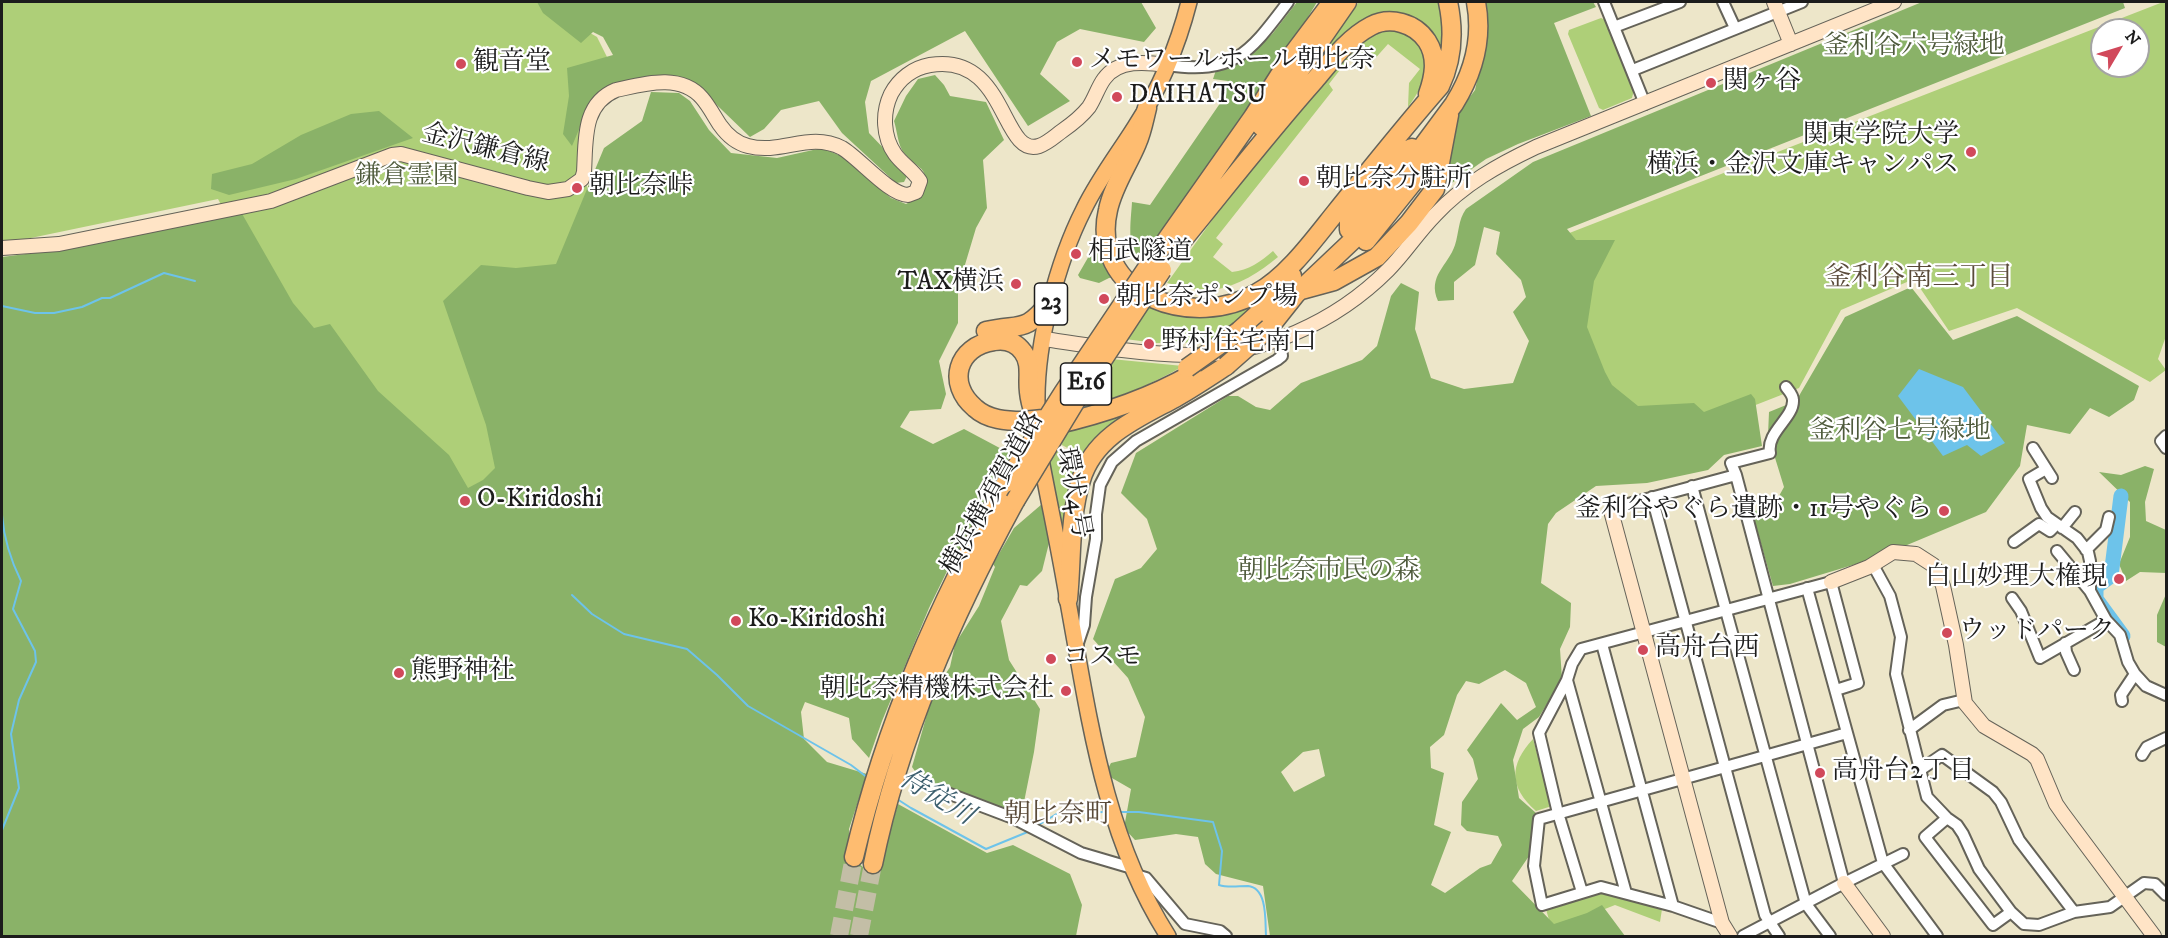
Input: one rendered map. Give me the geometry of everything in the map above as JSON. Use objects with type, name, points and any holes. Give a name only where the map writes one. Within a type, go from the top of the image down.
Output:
[{"type":"highway","points":[[1293,54],[1325,2]]},
{"type":"highway","name":"横浜横須賀道路","points":[[873,864],[893,783],[911,728],[963,603],[1015,501],[1157,266],[1293,54],[1332,2]]},
{"type":"highway","name":"横浜横須賀道路","points":[[854,857],[876,775],[895,719],[938,613],[1006,483],[1063,393],[1157,266],[1178,247],[1347,2]]},
{"type":"highway","points":[[1243,333],[1302,264],[1319,233],[1326,214],[1386,140],[1416,114],[1440,86],[1449,63],[1452,31],[1448,2]]},
{"type":"highway","points":[[1344,254],[1349,230],[1429,141],[1459,66],[1461,36],[1458,2]]},
{"type":"highway","points":[[1344,254],[1429,141],[1464,88],[1477,50],[1479,32],[1476,2]]},
{"type":"highway","points":[[1178,247],[1289,109],[1343,48],[1370,26],[1381,22],[1402,22],[1421,34],[1428,43],[1434,66],[1433,79],[1416,114]]},
{"type":"highway","points":[[1147,108],[1138,141],[1108,209],[1106,229],[1110,258],[1128,283],[1139,292],[1188,308],[1228,305],[1259,293],[1283,273],[1319,233]]},
{"type":"highway","points":[[1068,599],[1076,503],[1080,482],[1100,446],[1121,428],[1191,389],[1274,334],[1304,290],[1334,281],[1372,260],[1401,232],[1435,189],[1429,141]]},
{"type":"highway","points":[[1051,302],[1035,320],[1025,326],[989,330],[968,339],[952,357],[948,380],[952,392],[970,416],[996,426],[1038,423],[1120,400],[1192,370],[1304,290],[1433,169]]},
{"type":"highway","points":[[1009,341],[1024,353],[1029,369],[1029,393],[1038,423],[1008,421],[985,414],[967,399],[958,379],[959,369],[962,360],[974,347],[984,342],[1009,341]]},
{"type":"main road","name":"環状4号","points":[[1168,936],[1134,871],[1120,836],[1095,753],[1044,475],[1037,394],[1051,302],[1066,251],[1084,207],[1147,108],[1167,65],[1189,2]]},
{"type":"street","points":[[1167,65],[1204,68],[1231,62],[1248,51],[1288,2]]},
{"type":"street","points":[[1604,2],[1645,104]]},
{"type":"street","points":[[1614,27],[1680,2]]},
{"type":"street","points":[[1723,2],[1734,28]]},
{"type":"street","points":[[1633,70],[1734,28],[1776,7],[1802,2]]},
{"type":"street","points":[[1044,339],[1189,355],[1238,350],[1274,334],[1324,320],[1369,288],[1404,253],[1439,210],[1487,172],[1536,147],[1894,2]]},
{"type":"street","points":[[1776,7],[1791,44]]},
{"type":"street","name":"金沢鎌倉線","points":[[2,248],[59,244],[271,201],[374,161],[401,154],[528,189],[560,191],[568,189],[582,179],[588,124],[592,111],[600,101],[616,90],[671,82],[683,85],[697,93],[726,133],[746,146],[777,148],[809,141],[827,142],[843,149],[896,192],[908,195],[916,192],[920,181],[895,154],[888,140],[885,116],[888,101],[896,86],[910,72],[921,67],[945,63],[967,68],[978,75],[989,88],[1014,134],[1029,146],[1038,147],[1079,118],[1088,108],[1103,80],[1114,69],[1140,62],[1167,65]]},
{"type":"street","points":[[1076,648],[1084,624],[1096,538],[1097,498],[1105,473],[1121,453],[1136,441],[1282,356],[1274,334]]},
{"type":"street","points":[[1786,387],[1793,399],[1792,406],[1773,437],[1769,446],[1770,453],[1731,463],[1844,883],[1883,936]]},
{"type":"street","points":[[2166,436],[2161,441],[2166,448]]},
{"type":"street","points":[[2032,448],[2049,473],[2029,479],[2041,508],[2059,527],[2077,538],[2090,557],[2090,591]]},
{"type":"street","points":[[1730,936],[1722,923],[1611,512],[1617,507],[1736,475]]},
{"type":"street","points":[[1692,486],[1806,904],[1830,936]]},
{"type":"street","points":[[1652,497],[1769,923],[1779,936]]},
{"type":"street","points":[[2041,508],[2035,514],[2039,524],[2050,531],[2059,527],[2075,512]]},
{"type":"street","points":[[2086,550],[2106,530],[2109,517]]},
{"type":"street","points":[[2014,542],[2039,524]]},
{"type":"street","points":[[2057,551],[2090,591],[2106,620],[2120,635],[2128,662],[2135,674],[2146,686],[2166,695]]},
{"type":"street","points":[[1582,892],[1558,813],[1539,733],[1581,649],[1831,582],[1873,565],[1884,556],[1900,552],[1916,554],[1933,565],[1938,573],[1956,645],[1964,700],[1971,712],[1984,726],[2037,759],[2056,804],[2154,936]]},
{"type":"street","points":[[1873,565],[1890,596],[1901,637],[1896,674],[1927,797],[1957,825],[1979,869],[2011,912],[2024,924],[2032,926],[2074,912],[2110,907],[2147,882],[2155,884],[2166,895]]},
{"type":"street","points":[[1831,582],[1858,683],[1836,690]]},
{"type":"street","points":[[1807,588],[1883,863],[1937,936]]},
{"type":"street","points":[[2012,598],[2021,611],[2040,658],[2106,620]]},
{"type":"street","points":[[2065,643],[2066,652],[2074,670]]},
{"type":"street","points":[[1602,644],[1673,906]]},
{"type":"street","points":[[2122,701],[2121,695],[2135,674]]},
{"type":"street","points":[[1567,680],[1626,893]]},
{"type":"street","points":[[1909,730],[1943,705],[1964,700]]},
{"type":"street","points":[[1722,923],[1673,906],[1601,887],[1542,905],[1534,866],[1539,819],[1601,800],[1847,734]]},
{"type":"street","points":[[2142,755],[2147,747],[2166,738]]},
{"type":"street","points":[[1920,770],[1942,755],[1989,788],[2001,802],[2019,840],[2074,912]]},
{"type":"street","points":[[942,791],[1014,818],[1081,853],[1134,871],[1146,878],[1185,924],[1220,931],[1226,936]]},
{"type":"street","points":[[1947,818],[1925,837],[1993,925],[2011,912]]},
{"type":"street","points":[[1743,936],[1903,854]]},
{"type":"green space","name":"鎌倉霊園","points":[[2,2],[541,2],[544,6],[597,37],[611,65],[578,93],[580,138],[592,223],[537,458],[460,496],[282,321],[218,199],[2,244]]},
{"type":"green space","points":[[537,2],[1141,2],[1156,28],[1144,42],[1080,29],[1057,42],[1040,74],[1070,101],[1028,126],[965,31],[871,81],[865,102],[869,133],[908,174],[904,182],[896,183],[842,133],[819,101],[781,110],[764,129],[750,137],[695,84],[682,79],[634,82],[588,108],[572,146],[563,134],[569,96],[567,68],[613,55],[603,37],[593,32],[581,43],[543,13]]},
{"type":"green space","points":[[1297,2],[1317,2],[1271,79],[1144,264],[1134,252],[1130,236],[1132,202],[1150,205],[1223,99],[1228,81],[1213,79],[1216,70],[1250,56],[1273,33]]},
{"type":"green space","points":[[1359,2],[1443,2],[1448,19],[1440,74],[1436,44],[1389,15],[1312,76],[1308,73]]},
{"type":"green space","points":[[1484,2],[1593,2],[1596,7],[1554,23],[1591,116],[1486,159],[1442,190],[1457,114],[1475,90],[1488,31]]},
{"type":"green space","name":"朝比奈市民の森","points":[[1922,2],[2123,2],[2125,8],[2100,18],[2090,18],[2090,22],[1567,229],[1576,240],[1615,240],[1594,281],[1587,327],[1612,385],[1638,406],[1694,403],[1704,412],[1751,394],[1755,399],[1762,446],[1724,455],[1708,470],[1647,483],[1596,486],[1556,513],[1548,524],[1541,583],[1571,603],[1570,627],[1560,649],[1562,679],[1539,717],[1523,729],[1513,760],[1519,798],[1536,813],[1536,823],[1529,856],[1512,881],[1554,924],[1587,913],[1602,905],[1625,936],[1270,936],[1263,886],[1216,874],[1205,864],[1198,837],[1176,834],[1135,840],[1124,828],[1131,789],[1105,774],[1111,763],[1136,757],[1145,717],[1128,678],[1093,639],[1115,579],[1141,568],[1157,549],[1147,519],[1121,493],[1136,453],[1228,396],[1238,396],[1256,407],[1270,410],[1301,383],[1362,360],[1377,346],[1391,296],[1401,283],[1419,292],[1415,329],[1431,378],[1464,389],[1513,383],[1529,341],[1513,312],[1526,297],[1521,280],[1496,254],[1500,232],[1484,227],[1475,265],[1454,282],[1454,300],[1438,301],[1435,292],[1437,278],[1455,245],[1460,222],[1466,209],[1533,162]],"holes":[[[1505,670],[1526,683],[1536,707],[1517,720],[1501,703],[1467,750],[1473,759],[1478,779],[1462,802],[1461,825],[1467,831],[1498,836],[1502,845],[1491,864],[1480,868],[1445,893],[1431,885],[1451,832],[1434,825],[1444,773],[1431,768],[1430,747],[1444,735],[1457,695],[1466,681],[1479,684]],[[1319,749],[1325,776],[1294,792],[1281,772],[1303,752]]]},
{"type":"green space","name":"関東学院大学 横浜・金沢文庫キャンパス","points":[[2166,2],[2166,336],[2158,359],[2166,370],[2150,382],[2017,308],[1949,331],[1914,279],[1841,310],[1799,388],[1628,455],[1554,239],[2090,30],[2090,78],[2150,78],[2150,18],[2122,18]]},
{"type":"green space","points":[[1601,18],[1606,20],[1634,90],[1632,98],[1603,110],[1599,108],[1568,34],[1569,30]]},
{"type":"green space","points":[[1379,28],[1403,30],[1415,38],[1423,48],[1426,57],[1425,74],[1408,107],[1409,83],[1420,69],[1388,44],[1372,62],[1357,48],[1329,84],[1333,90],[1216,238],[1223,244],[1213,257],[1232,272],[1254,265],[1273,251],[1278,257],[1248,278],[1223,288],[1202,290],[1167,283],[1268,142],[1362,37]]},
{"type":"green space","points":[[935,75],[950,96],[986,102],[1004,140],[983,160],[987,208],[976,228],[958,288],[958,323],[939,361],[946,394],[941,409],[910,411],[900,427],[933,444],[964,429],[1011,454],[978,512],[964,544],[949,567],[929,608],[869,758],[852,739],[849,718],[805,702],[801,712],[804,739],[827,762],[867,774],[849,829],[850,855],[864,868],[878,872],[898,804],[987,853],[1013,845],[1070,874],[1082,905],[1076,936],[2,936],[2,257],[81,247],[241,212],[293,303],[314,328],[330,324],[378,391],[449,455],[468,488],[483,480],[495,468],[486,425],[443,301],[481,265],[516,268],[556,264],[604,148],[642,121],[651,92],[679,93],[690,101],[709,130],[731,153],[777,158],[822,148],[841,156],[891,198],[906,204],[921,196],[925,179],[923,170],[902,150],[894,121],[906,96],[918,79]]},
{"type":"green space","points":[[379,111],[413,138],[296,179],[229,195],[211,189],[212,174],[252,164],[301,135],[351,114]]},
{"type":"green space","points":[[1101,235],[1117,277],[1099,283],[1080,278],[1078,275]]},
{"type":"green space","points":[[1290,273],[1217,342],[1156,343],[1125,339],[1151,304],[1214,312]]},
{"type":"green space","name":"釜利谷七号緑地","points":[[1911,287],[1953,340],[2017,316],[2139,386],[2134,400],[2109,417],[2090,408],[2070,434],[2027,425],[2020,466],[1986,512],[1876,558],[1790,584],[1773,586],[1752,512],[1774,505],[1784,487],[1768,435],[1769,412],[1796,401],[1845,317]]},
{"type":"green space","points":[[1111,359],[1183,366],[1133,391],[1080,407]]},
{"type":"green space","points":[[1174,389],[1086,458],[1062,445],[1061,440],[1069,426]]},
{"type":"green space","points":[[1056,446],[1085,463],[1067,567],[1048,460]]},
{"type":"green space","points":[[2145,466],[2154,469],[2145,502],[2146,521],[2166,530],[2166,573],[2140,572],[2126,581],[2119,564],[2130,537],[2130,502],[2099,472],[2121,475]]},
{"type":"green space","points":[[1042,504],[1049,543],[1042,571],[1027,586],[1020,585],[1001,621],[1009,660],[1040,709],[1024,802],[1005,809],[920,778],[912,767],[933,693],[950,667],[955,644],[979,606],[995,567],[993,564],[1014,528]]},
{"type":"green space","points":[[2166,594],[2166,647],[2157,642],[2157,615]]},
{"type":"green space","points":[[1533,739],[1552,806],[1536,811],[1521,793],[1515,776],[1520,758]]},
{"type":"green space","points":[[1609,890],[1662,909],[1660,922],[1615,905],[1552,930],[1545,906]]},
{"type":"water","points":[[1919,369],[1963,387],[2005,443],[1981,456],[1967,445],[1943,456],[1898,396]]},
{"type":"waterway","points":[[2,306],[35,313],[54,313],[82,307],[102,298],[110,298],[164,273],[195,281]]},
{"type":"waterway","points":[[2121,496],[2111,576],[2096,587],[2096,599],[2123,636]]},
{"type":"waterway","points":[[2,515],[8,549],[21,581],[13,609],[35,651],[36,662],[19,700],[11,734],[19,788],[2,830]]},
{"type":"waterway","name":"侍従川","points":[[572,595],[592,614],[624,634],[687,649],[748,706],[851,765],[868,778]]},
{"type":"waterway","name":"侍従川","points":[[897,799],[986,849],[1030,831]]},
{"type":"waterway","name":"侍従川","points":[[1037,826],[1058,813],[1106,812]]},
{"type":"waterway","name":"侍従川","points":[[1117,812],[1139,812],[1213,822],[1222,851],[1219,885],[1248,886],[1259,893],[1264,906],[1266,936]]},
{"type":"tunnel","points":[[839,936],[854,857]]},
{"type":"tunnel","points":[[859,936],[873,864]]},
{"type":"place","name":"メモワールホール朝比奈","points":[[1077,62]]},
{"type":"place","name":"観音堂","points":[[461,64]]},
{"type":"place","name":"関ヶ谷","points":[[1711,83]]},
{"type":"place","name":"DAIHATSU","points":[[1117,97]]},
{"type":"place","name":"関東学院大学 横浜・金沢文庫キャンパス","points":[[1971,152]]},
{"type":"place","name":"朝比奈分駐所","points":[[1304,181]]},
{"type":"place","name":"朝比奈峠","points":[[577,188]]},
{"type":"place","name":"相武隧道","points":[[1076,254]]},
{"type":"place","name":"TAX横浜","points":[[1016,284]]},
{"type":"place","name":"朝比奈ポンプ場","points":[[1104,299]]},
{"type":"place","name":"野村住宅南口","points":[[1149,344]]},
{"type":"place","name":"O-Kiridoshi","points":[[465,501]]},
{"type":"place","name":"釜利谷やぐら遺跡・11号やぐら","points":[[1944,511]]},
{"type":"place","name":"白山妙理大権現","points":[[2119,579]]},
{"type":"place","name":"Ko-Kiridoshi","points":[[736,621]]},
{"type":"place","name":"ウッドパーク","points":[[1947,633]]},
{"type":"place","name":"高舟台西","points":[[1643,650]]},
{"type":"place","name":"コスモ","points":[[1051,659]]},
{"type":"place","name":"熊野神社","points":[[399,673]]},
{"type":"place","name":"朝比奈精機株式会社","points":[[1066,691]]},
{"type":"place","name":"高舟台2丁目","points":[[1820,773]]},
{"type":"district","name":"釜利谷南三丁目","points":[[1919,279]]},
{"type":"district","name":"朝比奈町","points":[[1058,816]]},
{"type":"park label","name":"釜利谷六号緑地","points":[[1914,48]]}]
